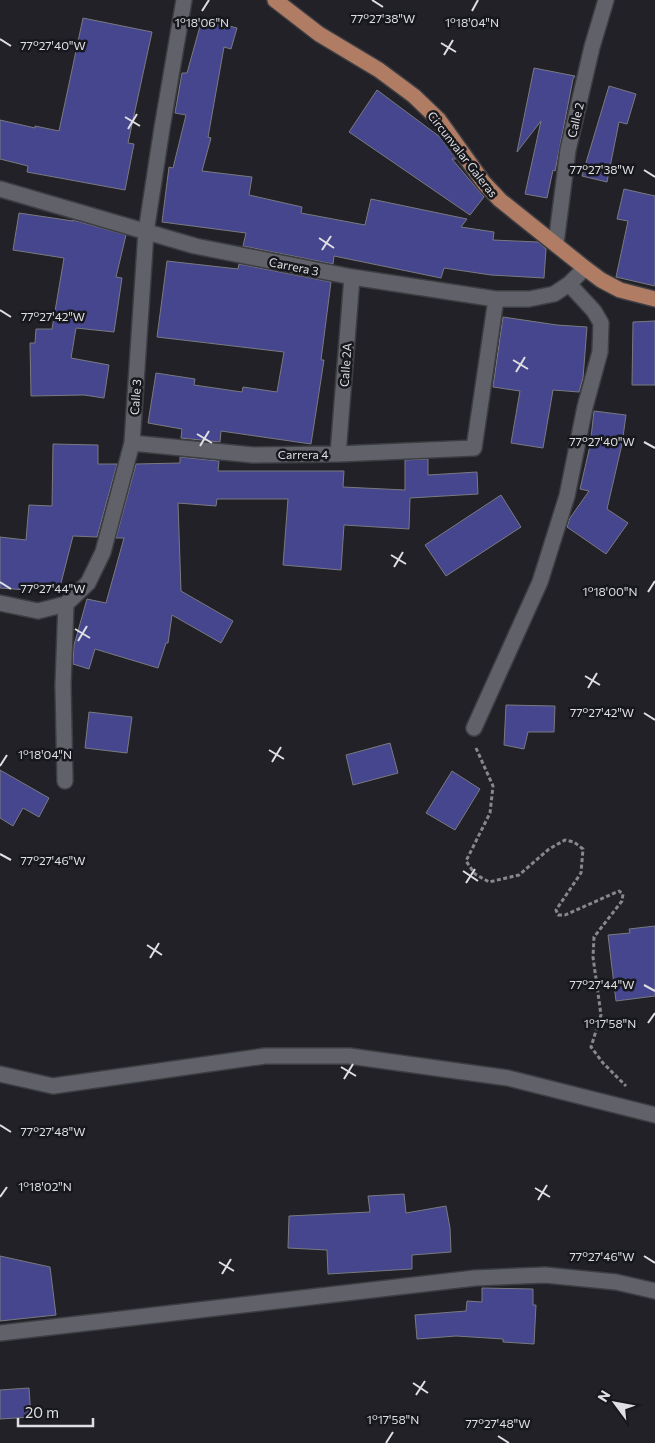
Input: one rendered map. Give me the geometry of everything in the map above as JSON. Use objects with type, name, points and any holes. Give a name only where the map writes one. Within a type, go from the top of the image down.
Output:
[{"type":"main road","name":"Circunvalar Galeras","points":[[275,0],[319,34],[379,70],[414,96],[439,120],[484,183],[500,200],[600,280],[620,290],[655,299]]},
{"type":"street","name":"Calle 3","points":[[66,604],[88,583],[103,552],[132,443],[146,232],[184,0]]},
{"type":"street","name":"Calle 2","points":[[556,243],[568,150],[592,47],[606,0]]},
{"type":"street","name":"Carrera 3","points":[[0,189],[195,246],[352,277],[496,299],[529,299],[554,294],[569,284],[585,268]]},
{"type":"street","name":"Calle 2A","points":[[338,454],[352,277]]},
{"type":"street","points":[[474,728],[540,582],[567,496],[585,407],[600,352],[600,323],[594,311],[569,284]]},
{"type":"street","name":"Carrera 4","points":[[132,443],[253,455],[338,454],[474,448],[496,299]]},
{"type":"street","points":[[0,603],[38,611],[66,604],[63,685],[65,781]]},
{"type":"street","points":[[0,1074],[53,1086],[265,1056],[349,1056],[508,1078],[655,1115]]},
{"type":"street","points":[[0,1333],[475,1278],[545,1275],[616,1282],[655,1291]]},
{"type":"path","points":[[474,728],[477,751],[493,786],[490,813],[466,861],[474,874],[489,882],[519,874],[549,849],[565,840],[574,842],[583,849],[581,873],[556,910],[558,915],[565,915],[619,891],[622,894],[622,901],[594,937],[593,957],[602,1015],[591,1047],[602,1063],[626,1086],[631,1109]]},
{"type":"building","points":[[83,18],[152,32],[128,143],[134,144],[125,190],[27,172],[28,166],[0,159],[0,120],[59,131]]},
{"type":"building","points":[[202,19],[237,28],[231,49],[224,47],[208,137],[211,138],[202,171],[252,177],[249,195],[302,207],[301,213],[365,225],[371,199],[467,219],[461,227],[494,232],[493,240],[538,242],[546,249],[544,278],[491,275],[444,268],[441,278],[334,256],[333,264],[243,246],[246,233],[162,222],[169,167],[173,168],[186,115],[175,113],[182,73],[187,73]]},
{"type":"building","points":[[534,68],[575,76],[555,171],[553,170],[547,198],[525,194],[541,121],[517,152]]},
{"type":"building","points":[[609,86],[636,94],[627,124],[619,122],[607,182],[582,176]]},
{"type":"building","points":[[377,90],[440,137],[456,159],[452,159],[484,197],[470,215],[349,132]]},
{"type":"building","points":[[624,189],[655,196],[655,286],[616,277],[628,221],[617,219]]},
{"type":"building","points":[[19,213],[73,220],[126,235],[116,277],[122,278],[114,332],[76,328],[71,358],[109,365],[104,398],[84,395],[31,396],[30,343],[35,343],[36,329],[52,329],[64,258],[13,250]]},
{"type":"building","points":[[167,261],[238,269],[239,264],[331,282],[321,360],[324,360],[311,444],[221,431],[220,442],[181,438],[182,429],[148,423],[156,373],[195,379],[194,385],[242,392],[243,387],[277,392],[284,352],[157,337]]},
{"type":"building","points":[[503,317],[557,325],[587,327],[583,378],[579,392],[553,390],[543,448],[511,443],[520,391],[493,387]]},
{"type":"building","points":[[655,321],[655,385],[632,385],[633,322]]},
{"type":"building","points":[[594,411],[626,415],[622,444],[607,509],[628,523],[606,554],[567,527],[570,518],[589,491],[580,489],[590,446]]},
{"type":"building","points":[[53,444],[98,445],[98,464],[117,464],[97,537],[73,536],[60,587],[27,590],[0,588],[0,537],[26,540],[29,505],[52,506]]},
{"type":"building","points":[[180,457],[219,461],[218,471],[344,471],[343,487],[405,490],[405,460],[428,459],[428,475],[477,472],[478,494],[410,498],[409,529],[344,525],[341,570],[283,565],[288,499],[217,499],[216,506],[178,503],[181,591],[233,621],[221,643],[172,615],[168,643],[166,643],[158,668],[95,649],[89,669],[73,664],[74,645],[87,599],[106,603],[124,538],[116,538],[136,464],[180,463]]},
{"type":"building","points":[[501,495],[521,527],[446,576],[425,545]]},
{"type":"building","points":[[506,705],[555,706],[554,732],[528,732],[524,749],[504,745]]},
{"type":"building","points":[[89,712],[132,717],[127,753],[85,748]]},
{"type":"building","points":[[390,743],[398,773],[353,785],[346,755]]},
{"type":"building","points":[[0,770],[49,798],[39,817],[23,808],[13,826],[0,818]]},
{"type":"building","points":[[452,771],[480,789],[455,830],[426,813]]},
{"type":"building","points":[[655,926],[655,996],[616,1001],[608,935],[630,933],[629,929]]},
{"type":"building","points":[[404,1194],[406,1213],[446,1206],[450,1228],[451,1252],[412,1255],[412,1269],[328,1274],[327,1250],[288,1248],[289,1216],[370,1212],[368,1196]]},
{"type":"building","points":[[0,1256],[50,1267],[56,1315],[0,1321]]},
{"type":"building","points":[[482,1288],[533,1289],[533,1305],[536,1305],[534,1344],[503,1342],[503,1339],[456,1336],[417,1339],[415,1315],[466,1311],[467,1301],[482,1302]]},
{"type":"building","points":[[29,1388],[31,1417],[0,1419],[0,1390]]}]
